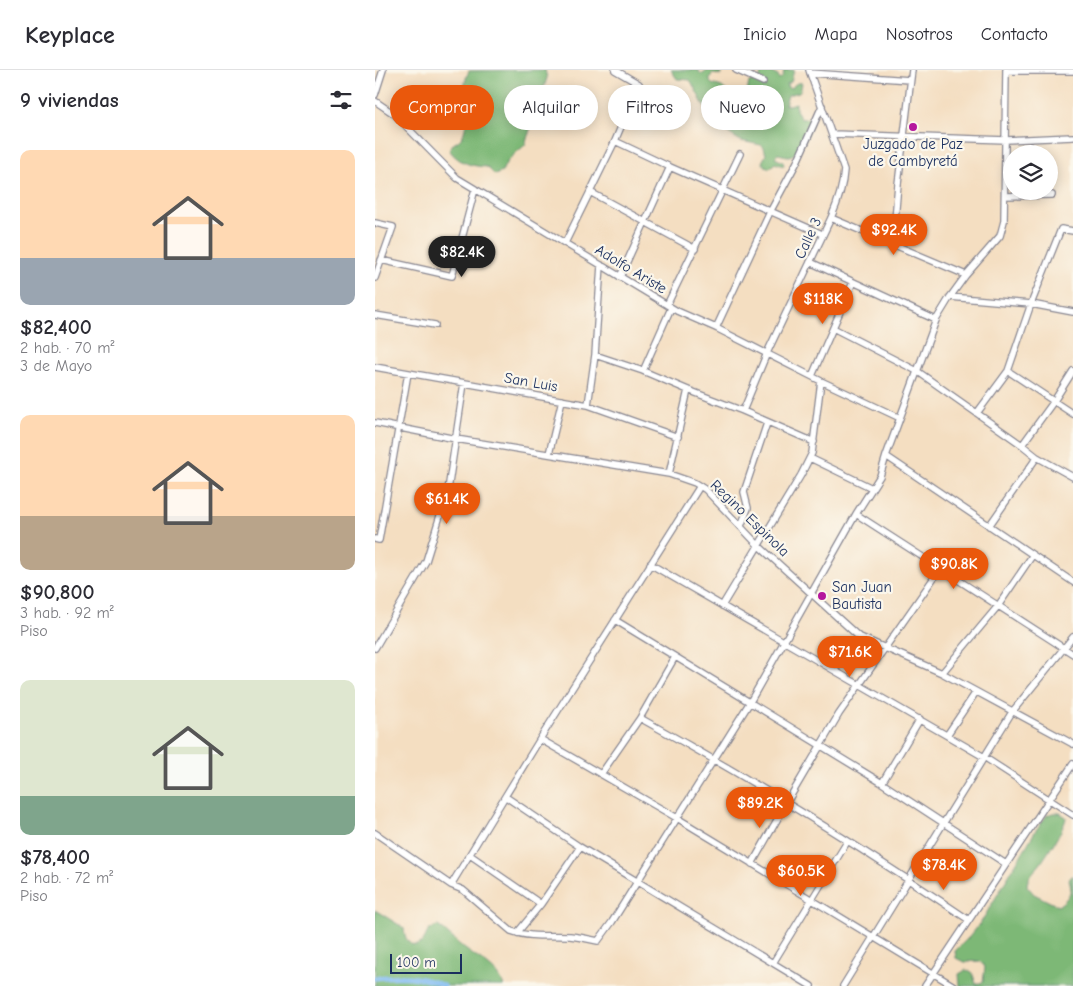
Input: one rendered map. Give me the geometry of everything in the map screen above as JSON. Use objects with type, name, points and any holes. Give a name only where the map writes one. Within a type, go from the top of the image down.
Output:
[{"type":"street","points":[[375,95],[383,70]]},
{"type":"street","points":[[565,243],[615,141],[639,84],[615,70]]},
{"type":"street","points":[[735,70],[763,82]]},
{"type":"street","points":[[893,244],[911,70]]},
{"type":"street","points":[[1007,145],[1006,70],[1073,71]]},
{"type":"street","points":[[810,72],[910,80]]},
{"type":"street","name":"Calle 3","points":[[743,411],[767,353],[831,218],[843,182],[844,170],[810,72]]},
{"type":"street","name":"Adolfo Ariste","points":[[375,101],[393,114],[457,178],[620,277],[669,306],[900,418]]},
{"type":"street","points":[[716,328],[770,212],[797,162],[822,106]]},
{"type":"street","points":[[833,134],[1007,140],[1073,137]]},
{"type":"street","points":[[615,141],[722,191],[822,234]]},
{"type":"street","points":[[643,371],[669,306],[740,154]]},
{"type":"street","points":[[620,277],[670,167]]},
{"type":"street","points":[[381,260],[452,276],[475,188]]},
{"type":"street","points":[[589,192],[695,249]]},
{"type":"street","points":[[375,834],[451,885],[463,890],[511,931],[532,936],[571,936],[598,941],[612,922],[750,702],[856,514],[880,476],[936,320],[965,275],[1000,236],[1004,221],[1005,200]]},
{"type":"street","points":[[831,218],[965,275]]},
{"type":"street","points":[[375,223],[393,227],[375,278]]},
{"type":"street","points":[[977,413],[1008,371],[1031,304],[1061,229],[1073,230]]},
{"type":"street","points":[[810,262],[936,320]]},
{"type":"street","points":[[588,405],[595,355],[601,265]]},
{"type":"street","points":[[812,376],[853,282]]},
{"type":"street","points":[[950,296],[1031,304],[1073,312]]},
{"type":"street","points":[[375,315],[435,325]]},
{"type":"street","points":[[833,328],[917,370],[1037,457],[1073,477]]},
{"type":"street","points":[[595,355],[643,371],[743,411],[813,442]]},
{"type":"street","name":"San Luis","points":[[375,367],[588,405],[678,436]]},
{"type":"street","points":[[1008,371],[1073,414]]},
{"type":"street","points":[[1022,445],[1073,371]]},
{"type":"street","points":[[375,539],[379,540],[408,373]]},
{"type":"street","points":[[722,606],[810,458],[821,381]]},
{"type":"street","points":[[375,648],[426,561],[448,490],[464,383]]},
{"type":"street","points":[[669,474],[688,390]]},
{"type":"street","points":[[549,454],[562,400]]},
{"type":"street","name":"Regino Espinola","points":[[375,422],[456,439],[669,474],[685,479],[700,486],[759,546],[858,636],[942,673],[1073,744]]},
{"type":"street","points":[[741,526],[748,508],[744,492],[767,423]]},
{"type":"street","points":[[886,456],[1073,582]]},
{"type":"street","points":[[989,526],[1037,457]]},
{"type":"street","points":[[810,458],[872,488]]},
{"type":"street","points":[[451,885],[540,739],[700,486]]},
{"type":"street","points":[[856,514],[1073,654]]},
{"type":"street","points":[[942,673],[998,606],[1032,556]]},
{"type":"street","points":[[650,564],[984,756],[1073,815]]},
{"type":"street","points":[[752,864],[820,746],[859,684],[940,569]]},
{"type":"street","points":[[615,620],[881,783],[1007,864]]},
{"type":"street","points":[[843,986],[1012,712],[1073,637]]},
{"type":"street","points":[[601,774],[640,718],[675,657]]},
{"type":"street","points":[[947,735],[976,692]]},
{"type":"street","points":[[640,718],[715,759],[908,879],[969,920]]},
{"type":"street","points":[[881,783],[919,720]]},
{"type":"street","points":[[540,739],[677,818],[954,986]]},
{"type":"street","points":[[925,986],[1073,764]]},
{"type":"street","points":[[506,797],[580,847],[811,986]]},
{"type":"street","points":[[773,963],[847,842]]},
{"type":"street","points":[[517,933],[541,904],[580,847]]},
{"type":"street","points":[[470,855],[541,904]]},
{"type":"green space","points":[[545,70],[547,78],[545,85],[504,85],[504,130],[530,130],[525,145],[508,161],[502,172],[495,175],[487,167],[467,164],[450,151],[450,147],[461,139],[465,130],[494,130],[494,85],[465,85],[469,71]]},
{"type":"green space","points":[[671,70],[698,70],[703,74],[708,70],[721,70],[721,75],[712,74],[710,78],[710,82],[715,85],[701,85],[701,101],[690,80],[677,79]]},
{"type":"green space","points":[[761,70],[766,70],[778,76],[779,80],[783,76],[784,70],[794,70],[791,82],[787,84],[787,87],[792,88],[795,84],[802,83],[801,89],[799,92],[788,95],[785,105],[796,103],[796,110],[801,119],[810,118],[812,124],[804,143],[798,151],[789,156],[777,154],[775,158],[783,162],[783,166],[775,163],[770,168],[765,166],[762,162],[766,155],[764,147],[741,141],[726,130],[784,130],[784,85],[748,85],[749,82],[760,78]]},
{"type":"green space","points":[[1060,813],[1066,817],[1065,821],[1052,847],[1030,876],[1027,886],[1034,894],[1058,906],[1069,894],[1071,888],[1069,879],[1073,875],[1073,986],[960,986],[959,974],[966,970],[972,972],[976,984],[983,982],[985,967],[980,961],[964,962],[956,958],[955,951],[980,924],[1036,830],[1047,815]]},
{"type":"green space","points":[[375,910],[404,928],[405,936],[414,945],[421,943],[428,931],[438,926],[493,969],[504,986],[375,986]]},
{"type":"waterway","points":[[375,978],[410,977],[428,980],[444,986]]},
{"type":"place","name":"Juzgado de Paz de Cambyretá","points":[[913,127]]},
{"type":"place","name":"San Juan Bautista","points":[[822,596]]}]
